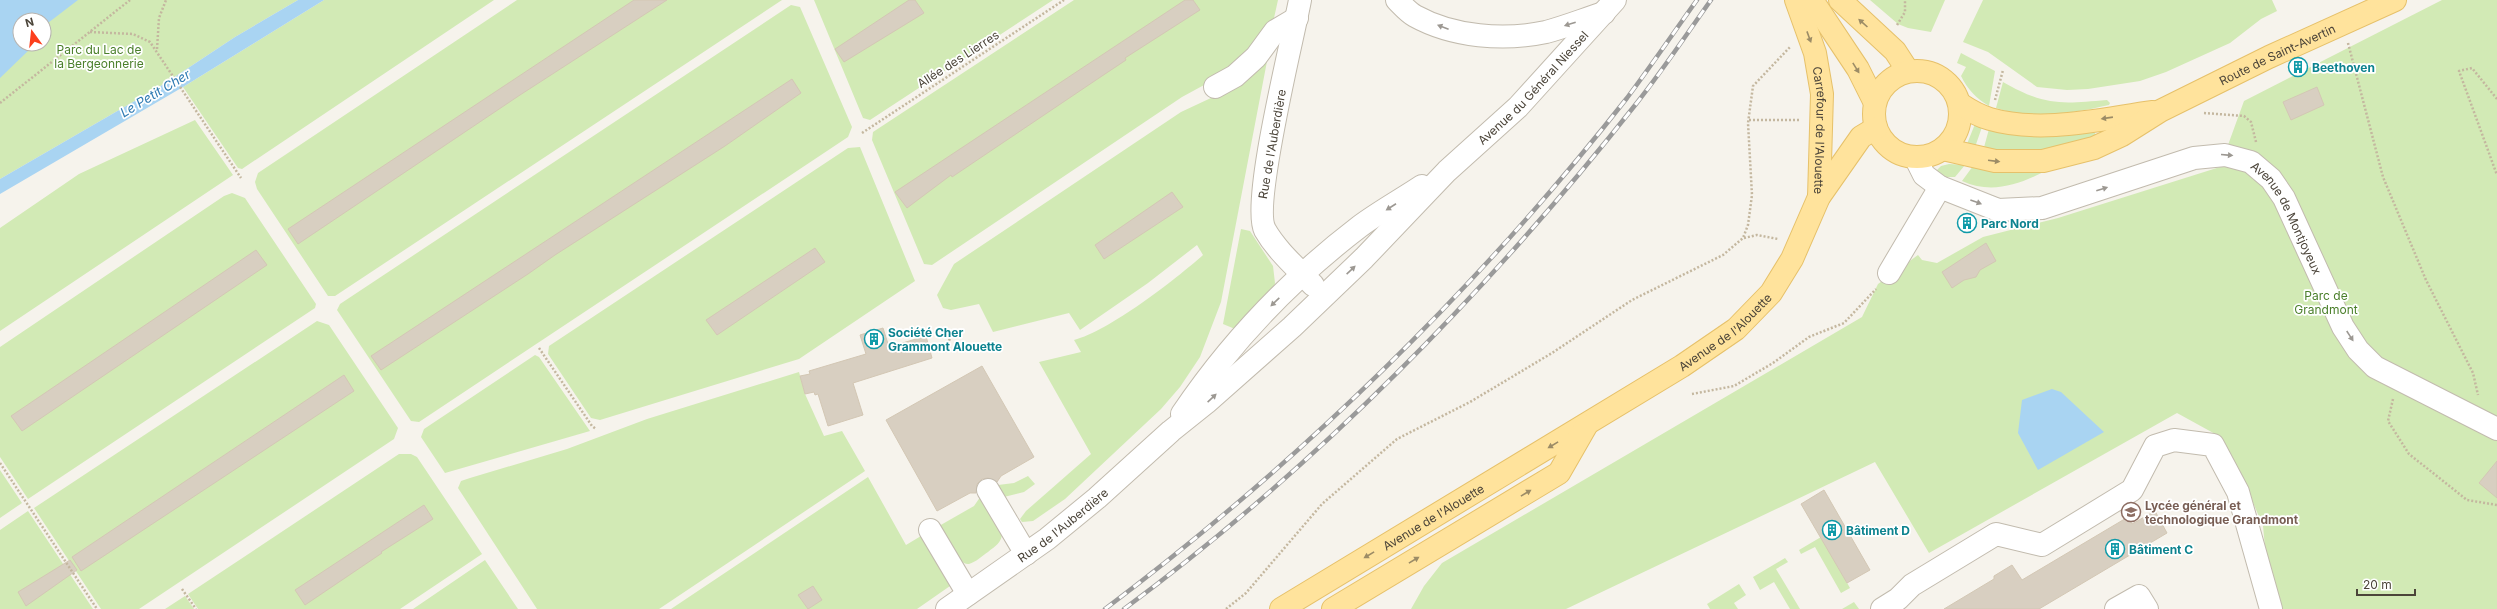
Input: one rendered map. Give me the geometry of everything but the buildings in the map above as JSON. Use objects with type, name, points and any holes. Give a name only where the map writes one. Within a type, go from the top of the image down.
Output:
[{"type":"main road","name":"Carrefour de l'Alouette","points":[[1796,0],[1815,53],[1822,94],[1819,197]]},
{"type":"main road","points":[[1812,0],[1858,70],[1875,103]]},
{"type":"main road","points":[[1840,0],[1895,51],[1908,71]]},
{"type":"main road","name":"Route de Saint-Avertin","points":[[1943,149],[1995,161],[2043,161],[2094,148],[2122,135],[2160,111],[2269,57],[2395,0]]},
{"type":"main road","points":[[1908,71],[1923,71],[1937,75],[1949,84],[1960,104],[1961,119],[1957,132],[1943,149],[1925,157],[1915,157],[1893,150],[1884,143],[1876,128],[1874,111],[1875,103],[1884,86],[1899,74],[1908,71]]},
{"type":"main road","name":"Route de Saint-Avertin","points":[[1960,104],[1990,119],[2036,125],[2079,122],[2160,111]]},
{"type":"main road","name":"Carrefour de l'Alouette","points":[[1819,197],[1861,136],[1876,128]]},
{"type":"main road","name":"Avenue de l'Alouette","points":[[1281,609],[1682,366],[1736,329],[1771,293],[1792,259],[1819,197]]},
{"type":"main road","name":"Avenue de l'Alouette","points":[[1333,609],[1559,473],[1586,425]]},
{"type":"street","points":[[1396,0],[1414,16],[1451,30],[1484,36],[1515,36],[1546,32],[1611,6]]},
{"type":"street","name":"Avenue du Général Niessel","points":[[1323,297],[1411,211],[1447,170],[1518,107],[1611,6]]},
{"type":"street","points":[[1215,87],[1235,76],[1256,58],[1275,31],[1298,9]]},
{"type":"street","name":"Rue de l'Auberdière","points":[[947,609],[1026,554],[1097,498],[1171,431],[1206,403],[1323,297],[1265,230],[1261,218],[1268,158],[1298,9]]},
{"type":"street","name":"Avenue de Montjoyeux","points":[[1915,157],[1924,175],[1940,187],[1998,210],[2042,208],[2194,158],[2225,155],[2251,162],[2271,179],[2284,198],[2343,327],[2358,350],[2375,367],[2497,429]]},
{"type":"street","name":"Avenue du Général Niessel","points":[[1303,275],[1360,226],[1447,170]]},
{"type":"street","points":[[1889,272],[1940,187]]},
{"type":"street","name":"Rue de l'Auberdière","points":[[1171,431],[1214,368],[1241,336],[1303,275]]},
{"type":"street","points":[[1882,609],[1898,599],[1912,585],[1996,534],[2042,545],[2132,490],[2155,446],[2174,440],[2213,444],[2238,492],[2271,609]]},
{"type":"street","points":[[988,490],[1026,554]]},
{"type":"street","points":[[930,530],[968,594]]},
{"type":"street","points":[[2116,609],[2139,596],[2147,609]]},
{"type":"path","points":[[0,103],[130,0]]},
{"type":"path","points":[[157,50],[156,36],[159,18],[166,0]]},
{"type":"path","name":"Allée des Lierres","points":[[862,133],[1064,0]]},
{"type":"path","points":[[1893,30],[1905,12],[1905,0]]},
{"type":"path","points":[[90,32],[133,34],[144,37],[157,50],[184,94],[241,178]]},
{"type":"path","points":[[2348,41],[2384,176],[2426,280],[2473,373],[2479,399]]},
{"type":"path","points":[[1743,238],[1748,225],[1752,195],[1748,120],[1753,86],[1771,65],[1795,42]]},
{"type":"path","points":[[2497,100],[2472,68],[2459,71],[2497,175]]},
{"type":"path","points":[[1994,103],[2002,70]]},
{"type":"path","points":[[2200,113],[2244,116],[2251,122],[2258,148]]},
{"type":"path","points":[[1748,120],[1802,120]]},
{"type":"path","points":[[1226,609],[1246,593],[1322,504],[1397,439],[1477,398],[1552,353],[1632,300],[1723,255],[1743,238],[1757,235],[1785,240]]},
{"type":"path","points":[[1692,394],[1734,386],[1773,363],[1808,337],[1850,318],[1889,272]]},
{"type":"path","points":[[945,352],[950,338]]},
{"type":"path","points":[[539,348],[592,426],[596,428]]},
{"type":"path","points":[[2398,380],[2388,421],[2409,454],[2467,500],[2497,506]]},
{"type":"path","points":[[0,463],[97,609]]},
{"type":"path","points":[[182,589],[196,609]]},
{"type":"green space","name":"Parc du Lac de la Bergeonnerie","points":[[0,0],[298,0],[235,37],[164,84],[0,179]]},
{"type":"green space","points":[[324,0],[494,0],[242,169],[238,168],[183,87]]},
{"type":"green space","points":[[517,0],[782,0],[335,296],[328,296],[257,189],[255,182],[258,173]]},
{"type":"green space","points":[[814,0],[1053,0],[870,120],[863,118]]},
{"type":"green space","points":[[1074,0],[1278,0],[1270,28],[1239,66],[1182,97],[932,265],[924,264],[872,140],[873,132]]},
{"type":"green space","points":[[1870,0],[1945,0],[1931,32],[1908,28],[1898,24]]},
{"type":"green space","points":[[1983,0],[2272,0],[2277,11],[2261,19],[2230,43],[2166,72],[2140,81],[2088,89],[2067,90],[2037,87],[1988,52],[1963,42]]},
{"type":"green space","name":"Parc de Grandmont","points":[[2442,0],[2497,0],[2497,609],[2280,609],[2266,558],[2263,526],[2251,498],[2217,435],[2177,413],[1929,553],[1875,462],[1566,609],[1411,609],[1424,586],[1442,563],[1862,317],[1878,284],[1918,255],[1922,260],[1937,263],[1983,237],[2058,218],[2220,167],[2244,101]]},
{"type":"green space","points":[[791,5],[800,7],[852,127],[848,137],[419,422],[411,421],[337,310],[340,304]]},
{"type":"green space","points":[[1961,53],[1995,71],[1989,106],[1973,93],[1961,76],[1966,67],[1957,63]]},
{"type":"green space","points":[[1268,56],[1221,302],[1200,357],[1180,387],[1161,409],[1065,499],[1033,521],[1022,522],[1020,519],[1026,511],[1091,454],[1039,362],[1081,352],[1074,340],[1088,335],[1123,316],[1159,291],[1203,255],[1197,245],[1148,283],[1080,330],[1069,313],[993,332],[979,304],[951,310],[943,308],[937,295],[954,264],[1181,112],[1228,90]]},
{"type":"green space","points":[[2003,82],[2030,96],[2053,102],[2107,100],[2110,103],[2109,105],[2067,113],[2038,115],[2010,112],[1996,108]]},
{"type":"green space","points":[[195,120],[233,175],[0,331],[0,228],[79,174]]},
{"type":"green space","points":[[1975,124],[1982,127],[1974,150],[1965,149]]},
{"type":"green space","points":[[1989,129],[2094,131],[2097,138],[2047,151],[1983,151]]},
{"type":"green space","points":[[860,147],[915,281],[799,359],[600,420],[591,418],[548,354],[549,346],[848,148]]},
{"type":"green space","points":[[1949,164],[1965,165],[1955,177],[1948,177],[1945,180],[1935,172],[1941,166]]},
{"type":"green space","points":[[1973,166],[2055,166],[2021,182],[1998,187],[1986,187],[1962,181]]},
{"type":"green space","points":[[232,193],[245,198],[316,304],[315,308],[28,499],[0,457],[0,347],[224,196]]},
{"type":"green space","points":[[1241,229],[1250,231],[1273,266],[1275,283],[1274,287],[1235,329],[1223,324]]},
{"type":"green space","points":[[317,321],[329,325],[398,428],[394,439],[139,609],[101,609],[34,508]]},
{"type":"green space","points":[[535,355],[539,357],[590,431],[445,473],[421,437],[424,429]]},
{"type":"green space","points":[[799,372],[805,394],[824,436],[842,431],[865,471],[659,609],[537,609],[458,488],[461,481],[567,449],[647,419]]},
{"type":"green space","points":[[399,454],[411,454],[417,457],[482,554],[400,609],[198,609],[188,594]]},
{"type":"green space","points":[[0,470],[22,503],[0,518]]},
{"type":"green space","points":[[1028,476],[1035,484],[1024,492],[1004,497],[998,485],[1014,483]]},
{"type":"green space","points":[[868,477],[906,545],[926,533],[950,586],[917,609],[671,609]]},
{"type":"green space","points":[[983,493],[1002,533],[1002,536],[998,544],[979,559],[969,564],[960,560],[956,555],[939,526],[974,506]]},
{"type":"green space","points":[[28,511],[93,609],[0,609],[0,530]]},
{"type":"green space","points":[[1821,537],[1850,588],[1841,593],[1815,547],[1801,554],[1799,550]]},
{"type":"green space","points":[[1785,558],[1788,562],[1776,569],[1800,609],[1790,609],[1774,582],[1760,590],[1753,577]]},
{"type":"green space","points":[[485,560],[518,609],[413,609]]},
{"type":"green space","points":[[1739,584],[1746,595],[1734,603],[1738,609],[1710,609],[1707,604]]},
{"type":"green space","points":[[185,596],[194,609],[165,609]]},
{"type":"green space","points":[[1854,602],[1859,609],[1842,609]]},
{"type":"water","points":[[0,0],[78,0],[52,20],[52,12],[12,12],[12,52],[27,52],[0,78]]},
{"type":"water","name":"Le Petit Cher","points":[[298,0],[324,0],[183,87],[0,194],[0,179],[164,84],[235,37]]},
{"type":"water","points":[[2052,389],[2061,392],[2104,432],[2038,470],[2018,433],[2022,400]]},
{"type":"railway","points":[[1105,609],[1177,553],[1316,434],[1447,305],[1509,238],[1569,169],[1627,98],[1697,0]]},
{"type":"railway","points":[[1124,609],[1195,554],[1264,497],[1331,436],[1460,308],[1521,242],[1580,173],[1646,91],[1711,0]]},
{"type":"place","name":"Beethoven","points":[[2298,67]]},
{"type":"place","name":"Parc Nord","points":[[1967,223]]},
{"type":"place","name":"Société Cher Grammont Alouette","points":[[874,339]]},
{"type":"place","name":"Lycée général et technologique Grandmont","points":[[2131,512]]},
{"type":"place","name":"Bâtiment D","points":[[1832,530]]},
{"type":"place","name":"Bâtiment C","points":[[2115,549]]}]
